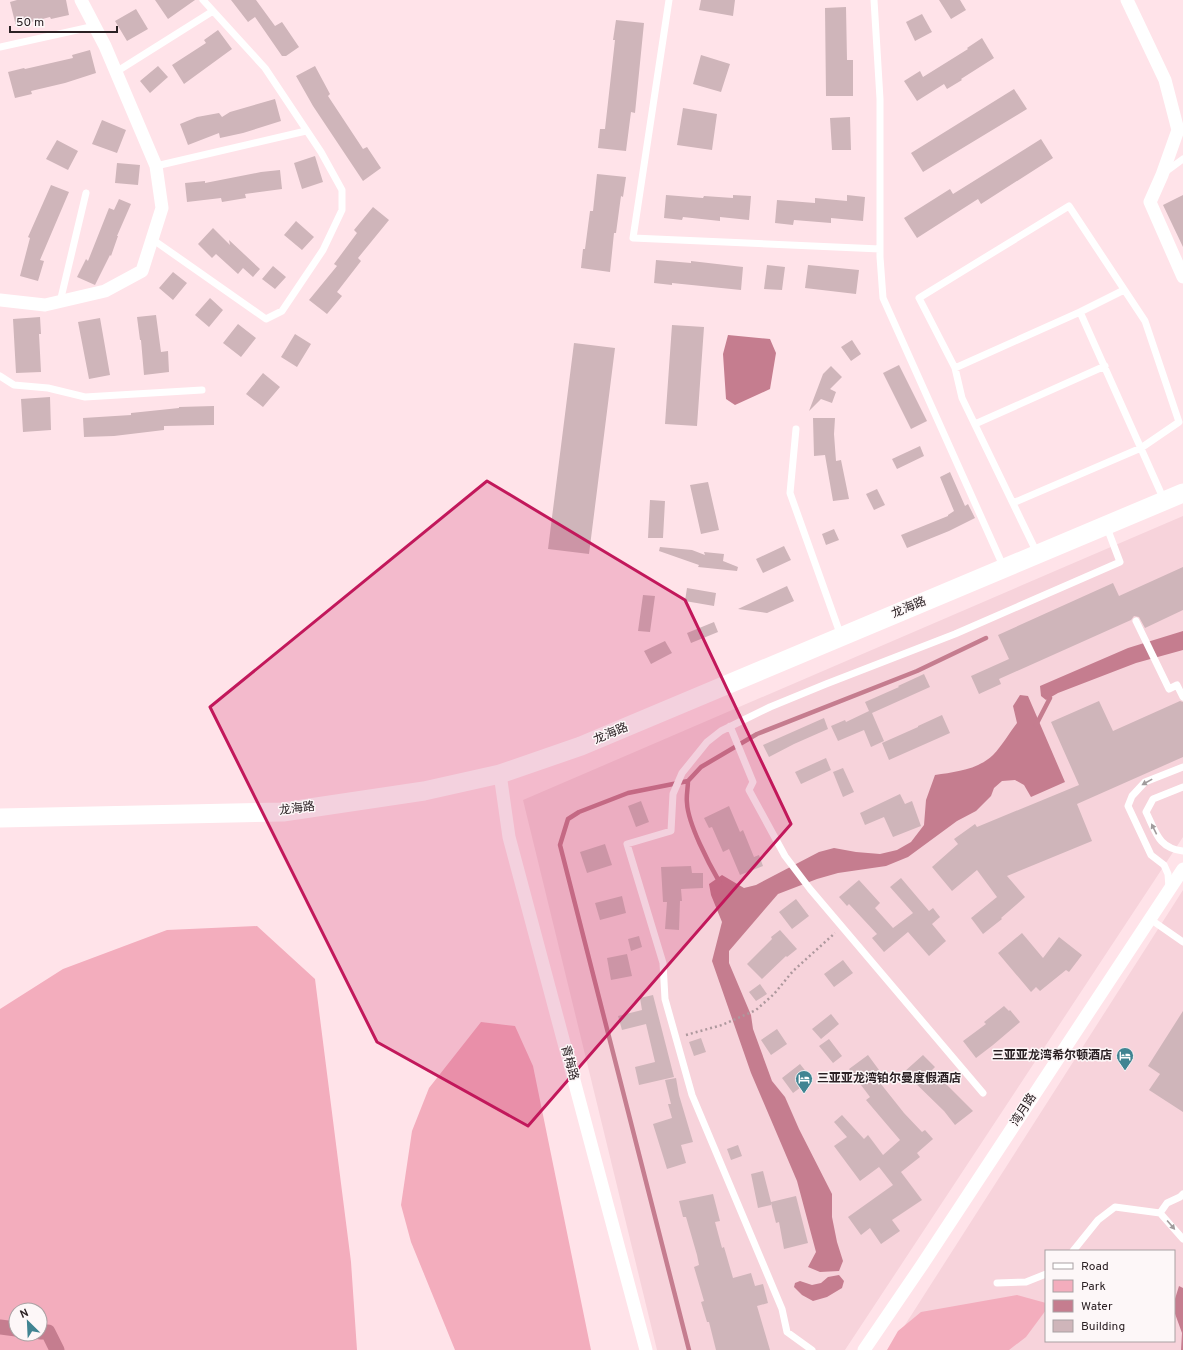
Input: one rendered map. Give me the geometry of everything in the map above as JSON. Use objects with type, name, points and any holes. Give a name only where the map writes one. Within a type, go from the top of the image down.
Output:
[{"type":"street","points":[[0,300],[45,305],[60,302],[105,292],[142,271],[162,208],[156,166],[105,46],[81,0]]},
{"type":"street","points":[[1127,0],[1165,80],[1178,130],[1162,175],[1150,202],[1183,277]]},
{"type":"street","name":"龙海路","points":[[0,818],[283,812],[424,791],[500,774],[581,746],[1183,492]]},
{"type":"street","name":"青梅路","points":[[500,774],[510,837],[646,1350]]},
{"type":"street","name":"湾月路","points":[[864,1350],[1183,869]]},
{"type":"lane","points":[[152,239],[266,319],[282,311],[323,250],[342,210],[342,190],[321,152],[265,68],[203,0]]},
{"type":"lane","points":[[669,0],[633,238],[880,249]]},
{"type":"lane","points":[[874,0],[880,99],[880,249],[884,298],[1004,568]]},
{"type":"lane","points":[[116,72],[213,11]]},
{"type":"lane","points":[[0,47],[95,26]]},
{"type":"lane","points":[[156,166],[306,131]]},
{"type":"lane","points":[[1162,175],[1183,159]]},
{"type":"lane","points":[[60,302],[86,193]]},
{"type":"lane","points":[[1013,503],[1141,448],[1179,422],[1145,320],[1069,206],[919,298],[955,368],[962,398],[1037,554]]},
{"type":"lane","points":[[955,368],[1080,312],[1124,290]]},
{"type":"lane","points":[[1080,312],[1164,500]]},
{"type":"lane","points":[[975,424],[1105,366]]},
{"type":"lane","points":[[0,376],[14,385],[48,388],[85,397],[202,390]]},
{"type":"lane","points":[[796,429],[790,493],[841,637]]},
{"type":"lane","points":[[812,1350],[787,1332],[782,1309],[692,1095],[665,999],[663,963],[627,844],[671,831],[673,794],[682,773],[707,742],[722,731],[730,726],[826,684],[955,634],[1120,562],[1106,525]]},
{"type":"lane","points":[[1136,621],[1169,689],[1177,685],[1183,697]]},
{"type":"lane","points":[[730,726],[753,782],[750,790],[785,856],[810,889],[983,1093]]},
{"type":"lane","points":[[1169,890],[1168,874],[1164,865],[1151,855],[1128,806],[1132,796],[1145,782],[1183,766]]},
{"type":"lane","points":[[1183,787],[1153,799],[1146,812],[1161,842],[1173,850],[1183,851]]},
{"type":"lane","points":[[1150,919],[1183,942]]},
{"type":"lane","points":[[1160,1213],[1167,1203],[1183,1194]]},
{"type":"lane","points":[[1074,1250],[1098,1220],[1115,1207],[1160,1213],[1183,1239]]},
{"type":"lane","points":[[997,1283],[1026,1282],[1045,1274]]},
{"type":"path","points":[[676,1037],[728,1023],[756,1010],[774,994],[793,971],[841,926]]},
{"type":"highlighted area","points":[[487,481],[685,600],[791,824],[528,1126],[377,1042],[210,707]]},
{"type":"shaded area","name":"三亚亚龙湾铂尔曼度假酒店","points":[[1183,516],[1183,837],[845,1350],[657,1350],[523,800]]},
{"type":"shaded area","name":"三亚亚龙湾希尔顿酒店","points":[[1183,890],[1183,1350],[889,1350]]},
{"type":"green space","points":[[257,926],[315,979],[351,1262],[357,1350],[0,1350],[0,1009],[63,969],[167,930]]},
{"type":"green space","points":[[481,1022],[515,1026],[533,1066],[591,1350],[455,1350],[411,1242],[401,1205],[412,1131],[429,1088]]},
{"type":"green space","points":[[1017,1295],[1045,1303],[1045,1311],[1026,1337],[1009,1350],[887,1350],[898,1331],[921,1312]]},
{"type":"water","points":[[728,335],[770,339],[776,353],[770,389],[735,405],[726,399],[723,354]]},
{"type":"water","points":[[1183,631],[1183,650],[1136,663],[1058,693],[1046,700],[1041,696],[1040,686],[1128,648]]},
{"type":"water","points":[[1020,695],[1028,696],[1065,782],[1031,797],[1024,785],[1015,780],[1002,781],[994,788],[991,796],[976,811],[957,821],[908,857],[886,866],[838,873],[817,879],[778,894],[729,951],[729,963],[751,1015],[753,1029],[772,1081],[785,1097],[799,1129],[832,1194],[832,1217],[837,1242],[843,1261],[839,1271],[820,1272],[808,1267],[816,1252],[797,1181],[751,1073],[712,961],[722,922],[711,895],[709,884],[722,875],[744,888],[756,885],[819,852],[834,848],[880,854],[897,850],[911,842],[924,825],[926,800],[935,775],[973,767],[987,760],[993,755],[1017,723],[1013,706]]},
{"type":"water","points":[[839,1275],[844,1281],[842,1288],[827,1297],[813,1301],[802,1295],[794,1287],[795,1283],[800,1281],[812,1285],[821,1283],[828,1277]]},
{"type":"water","points":[[1179,1286],[1183,1288],[1183,1350],[1181,1350],[1182,1333],[1175,1314],[1175,1299]]},
{"type":"building","points":[[17,0],[66,0],[69,15],[51,19],[50,17],[16,26],[10,2]]},
{"type":"building","points":[[155,0],[195,0],[168,19]]},
{"type":"building","points":[[231,0],[256,0],[275,26],[282,22],[299,47],[286,56],[282,56],[255,17],[248,22]]},
{"type":"building","points":[[701,0],[735,0],[733,16],[699,10]]},
{"type":"building","points":[[939,0],[960,0],[966,10],[951,19]]},
{"type":"building","points":[[846,7],[847,60],[853,60],[853,96],[826,96],[825,8]]},
{"type":"building","points":[[136,9],[148,29],[127,41],[115,21]]},
{"type":"building","points":[[922,14],[932,32],[915,41],[906,22]]},
{"type":"building","points":[[616,20],[644,23],[635,113],[631,112],[626,151],[598,148],[600,129],[605,129]]},
{"type":"building","points":[[218,30],[232,49],[184,84],[172,65],[206,43],[204,40]]},
{"type":"building","points":[[982,38],[994,58],[947,89],[944,84],[917,101],[904,81],[920,71],[923,77],[968,49],[967,48]]},
{"type":"building","points":[[90,50],[96,73],[65,83],[31,91],[32,94],[15,98],[8,72],[73,58],[72,55]]},
{"type":"building","points":[[701,55],[730,64],[721,92],[693,84]]},
{"type":"building","points":[[158,66],[168,77],[150,93],[140,81]]},
{"type":"building","points":[[315,66],[330,94],[328,96],[363,149],[367,147],[381,168],[363,181],[313,106],[296,76]]},
{"type":"building","points":[[1014,89],[1027,109],[923,172],[911,153]]},
{"type":"building","points":[[275,99],[281,121],[243,133],[220,138],[219,133],[188,145],[180,124],[197,117],[219,113],[222,117],[230,112]]},
{"type":"building","points":[[683,108],[717,114],[712,150],[677,145]]},
{"type":"building","points":[[850,117],[851,150],[832,150],[830,118]]},
{"type":"building","points":[[102,120],[126,130],[117,153],[92,144]]},
{"type":"building","points":[[1041,139],[1053,158],[981,204],[978,199],[917,238],[904,218],[950,189],[953,194]]},
{"type":"building","points":[[57,140],[78,151],[68,170],[46,159]]},
{"type":"building","points":[[315,156],[323,182],[302,189],[294,163]]},
{"type":"building","points":[[117,163],[140,165],[138,185],[115,183]]},
{"type":"building","points":[[280,170],[282,189],[245,194],[246,198],[222,202],[221,198],[187,202],[185,183],[205,181],[205,183],[261,172]]},
{"type":"building","points":[[597,174],[626,177],[623,197],[621,196],[616,233],[614,233],[610,272],[581,268],[590,211],[593,211]]},
{"type":"building","points":[[51,185],[69,192],[40,260],[44,261],[38,281],[20,276],[30,238],[28,237]]},
{"type":"building","points":[[666,195],[703,198],[704,196],[733,198],[733,195],[751,196],[749,220],[720,217],[720,221],[683,217],[682,220],[664,218]]},
{"type":"building","points":[[847,195],[865,197],[863,221],[831,218],[831,223],[794,220],[793,225],[775,223],[777,200],[815,203],[815,198],[847,201]]},
{"type":"building","points":[[1183,195],[1183,247],[1163,205]]},
{"type":"building","points":[[119,199],[131,204],[117,236],[111,256],[110,255],[95,285],[77,277],[86,259],[88,261],[109,208],[114,210]]},
{"type":"building","points":[[373,207],[389,220],[358,258],[361,261],[337,292],[342,296],[327,314],[309,300],[337,266],[334,264],[357,233],[354,230]]},
{"type":"building","points":[[296,221],[314,237],[302,250],[284,235]]},
{"type":"building","points":[[213,228],[230,245],[229,240],[260,269],[253,277],[243,268],[238,274],[216,254],[212,258],[198,244]]},
{"type":"building","points":[[656,260],[691,263],[691,261],[743,267],[741,290],[672,283],[672,285],[654,283]]},
{"type":"building","points":[[767,265],[785,267],[782,290],[764,289]]},
{"type":"building","points":[[808,265],[859,270],[856,294],[805,288]]},
{"type":"building","points":[[273,266],[286,277],[275,289],[262,279]]},
{"type":"building","points":[[173,272],[187,283],[173,300],[159,288]]},
{"type":"building","points":[[210,298],[223,310],[209,327],[195,315]]},
{"type":"building","points":[[156,315],[161,352],[168,351],[169,372],[144,375],[141,340],[137,317]]},
{"type":"building","points":[[40,317],[41,334],[39,334],[41,372],[16,373],[13,319]]},
{"type":"building","points":[[100,318],[110,375],[89,379],[78,322]]},
{"type":"building","points":[[238,324],[256,338],[241,357],[223,343]]},
{"type":"building","points":[[672,325],[704,327],[697,426],[665,424]]},
{"type":"building","points":[[295,334],[311,344],[297,367],[281,357]]},
{"type":"building","points":[[852,340],[861,354],[851,361],[841,347]]},
{"type":"building","points":[[574,343],[615,348],[589,554],[548,549]]},
{"type":"building","points":[[899,365],[927,421],[911,429],[883,373]]},
{"type":"building","points":[[831,366],[842,377],[830,389],[836,392],[832,403],[821,399],[809,411],[823,374]]},
{"type":"building","points":[[263,373],[280,387],[263,407],[246,394]]},
{"type":"building","points":[[50,397],[51,430],[23,432],[21,399]]},
{"type":"building","points":[[214,406],[214,425],[164,426],[164,430],[114,436],[84,437],[83,418],[131,415],[131,413],[179,407]]},
{"type":"building","points":[[813,418],[835,418],[834,434],[836,461],[841,460],[849,499],[833,501],[825,455],[814,456]]},
{"type":"building","points":[[920,446],[924,456],[897,469],[892,459]]},
{"type":"building","points":[[950,472],[965,506],[968,504],[975,518],[949,531],[907,548],[901,535],[948,516],[954,511],[940,477]]},
{"type":"building","points":[[708,482],[719,530],[701,534],[690,485]]},
{"type":"building","points":[[877,489],[885,505],[874,510],[866,494]]},
{"type":"building","points":[[650,500],[665,501],[663,538],[648,538]]},
{"type":"building","points":[[834,529],[839,540],[826,545],[822,534]]},
{"type":"building","points":[[784,546],[791,560],[763,573],[756,559]]},
{"type":"building","points":[[660,547],[692,550],[705,555],[704,552],[724,554],[723,561],[738,567],[737,571],[698,567],[699,565],[659,551]]},
{"type":"building","points":[[1183,567],[1183,610],[1145,628],[1139,617],[1134,616],[1131,620],[999,679],[1001,684],[979,694],[971,676],[1009,659],[998,635],[1113,583],[1119,596]]},
{"type":"building","points":[[787,586],[794,601],[767,613],[738,609]]},
{"type":"building","points":[[687,588],[716,593],[714,606],[685,601]]},
{"type":"building","points":[[643,595],[655,596],[650,632],[638,631]]},
{"type":"building","points":[[714,622],[718,632],[691,643],[687,633]]},
{"type":"building","points":[[665,641],[672,653],[651,664],[644,651]]},
{"type":"building","points":[[924,674],[930,687],[872,713],[884,741],[871,747],[864,730],[838,741],[831,726],[845,720],[846,722],[869,711],[865,702]]},
{"type":"building","points":[[1099,701],[1113,731],[1180,701],[1183,702],[1183,757],[1077,804],[1092,841],[1007,876],[1025,897],[1001,918],[1002,919],[983,934],[971,918],[997,897],[977,870],[952,891],[932,867],[958,844],[954,839],[975,824],[977,827],[1079,785],[1051,722]]},
{"type":"building","points":[[942,715],[950,733],[889,760],[882,743]]},
{"type":"building","points":[[824,718],[828,729],[769,757],[763,745]]},
{"type":"building","points":[[826,758],[831,770],[801,784],[795,772]]},
{"type":"building","points":[[843,768],[854,792],[843,797],[833,772]]},
{"type":"building","points":[[900,794],[905,804],[912,801],[921,826],[893,837],[884,817],[865,825],[860,813]]},
{"type":"building","points":[[641,801],[649,822],[636,827],[628,806]]},
{"type":"building","points":[[729,806],[740,832],[743,830],[754,857],[759,855],[763,866],[740,875],[729,849],[723,852],[712,827],[709,828],[704,818]]},
{"type":"building","points":[[605,844],[612,865],[587,873],[580,852]]},
{"type":"building","points":[[691,866],[692,873],[703,873],[703,888],[681,889],[682,901],[680,901],[679,930],[665,929],[667,902],[663,902],[661,867]]},
{"type":"building","points":[[901,878],[929,911],[933,908],[940,917],[932,924],[946,941],[929,956],[908,932],[884,952],[872,938],[877,934],[849,904],[847,906],[839,897],[859,880],[880,903],[875,908],[893,928],[913,913],[890,887]]},
{"type":"building","points":[[622,896],[626,913],[600,920],[595,903]]},
{"type":"building","points":[[796,899],[809,916],[792,929],[779,912]]},
{"type":"building","points":[[780,930],[797,949],[787,957],[786,956],[762,979],[747,964],[772,939],[771,937]]},
{"type":"building","points":[[1022,933],[1043,958],[1059,937],[1082,955],[1069,972],[1066,970],[1040,991],[1036,987],[1031,992],[998,953]]},
{"type":"building","points":[[639,936],[642,947],[631,951],[628,939]]},
{"type":"building","points":[[627,954],[632,976],[611,980],[607,958]]},
{"type":"building","points":[[843,960],[853,973],[834,987],[824,974]]},
{"type":"building","points":[[760,984],[767,994],[756,1001],[749,992]]},
{"type":"building","points":[[653,995],[674,1077],[639,1085],[635,1067],[655,1062],[646,1024],[622,1030],[618,1016],[642,1010],[640,998]]},
{"type":"building","points":[[1004,1006],[1009,1011],[1010,1010],[1020,1022],[976,1058],[963,1041],[986,1024],[984,1022]]},
{"type":"building","points":[[1183,1011],[1183,1112],[1149,1090],[1160,1074],[1148,1066]]},
{"type":"building","points":[[831,1014],[839,1024],[821,1039],[812,1029]]},
{"type":"building","points":[[777,1029],[787,1044],[771,1055],[761,1040]]},
{"type":"building","points":[[701,1038],[706,1052],[694,1056],[689,1042]]},
{"type":"building","points":[[829,1039],[842,1056],[833,1063],[819,1046]]},
{"type":"building","points":[[868,1055],[879,1070],[873,1074],[904,1113],[922,1132],[925,1130],[933,1139],[917,1153],[920,1157],[901,1172],[922,1200],[892,1220],[900,1231],[881,1244],[870,1228],[861,1235],[848,1217],[893,1185],[879,1167],[860,1181],[834,1146],[847,1137],[834,1122],[842,1115],[864,1139],[868,1135],[883,1155],[900,1140],[866,1100],[870,1097],[849,1069]]},
{"type":"building","points":[[923,1055],[935,1067],[932,1070],[973,1111],[955,1125],[944,1111],[904,1072]]},
{"type":"building","points":[[800,1064],[812,1079],[793,1093],[782,1078]]},
{"type":"building","points":[[676,1078],[679,1095],[693,1142],[681,1145],[686,1163],[667,1169],[653,1124],[672,1118],[668,1104],[671,1104],[665,1080]]},
{"type":"building","points":[[738,1145],[742,1156],[731,1160],[727,1149]]},
{"type":"building","points":[[763,1171],[771,1202],[796,1196],[808,1243],[784,1249],[779,1222],[776,1223],[771,1203],[771,1205],[758,1208],[751,1174]]},
{"type":"building","points":[[713,1194],[720,1221],[715,1222],[722,1248],[724,1247],[733,1278],[751,1273],[755,1286],[763,1284],[768,1303],[757,1306],[770,1350],[716,1350],[709,1322],[707,1322],[701,1302],[704,1301],[694,1267],[699,1265],[697,1255],[686,1217],[683,1217],[679,1201]]},
{"type":"waterway","points":[[689,1350],[560,845],[568,819],[579,812],[628,793],[688,781],[701,767],[757,734],[917,671],[986,638]]},
{"type":"waterway","points":[[1036,725],[1050,698]]},
{"type":"waterway","points":[[688,781],[687,800],[691,822],[705,855],[720,883]]},
{"type":"waterway","points":[[0,1327],[8,1328]]},
{"type":"waterway","points":[[48,1332],[57,1350]]},
{"type":"place","name":"三亚亚龙湾希尔顿酒店","points":[[1125,1071]]},
{"type":"place","name":"三亚亚龙湾铂尔曼度假酒店","points":[[804,1094]]}]
